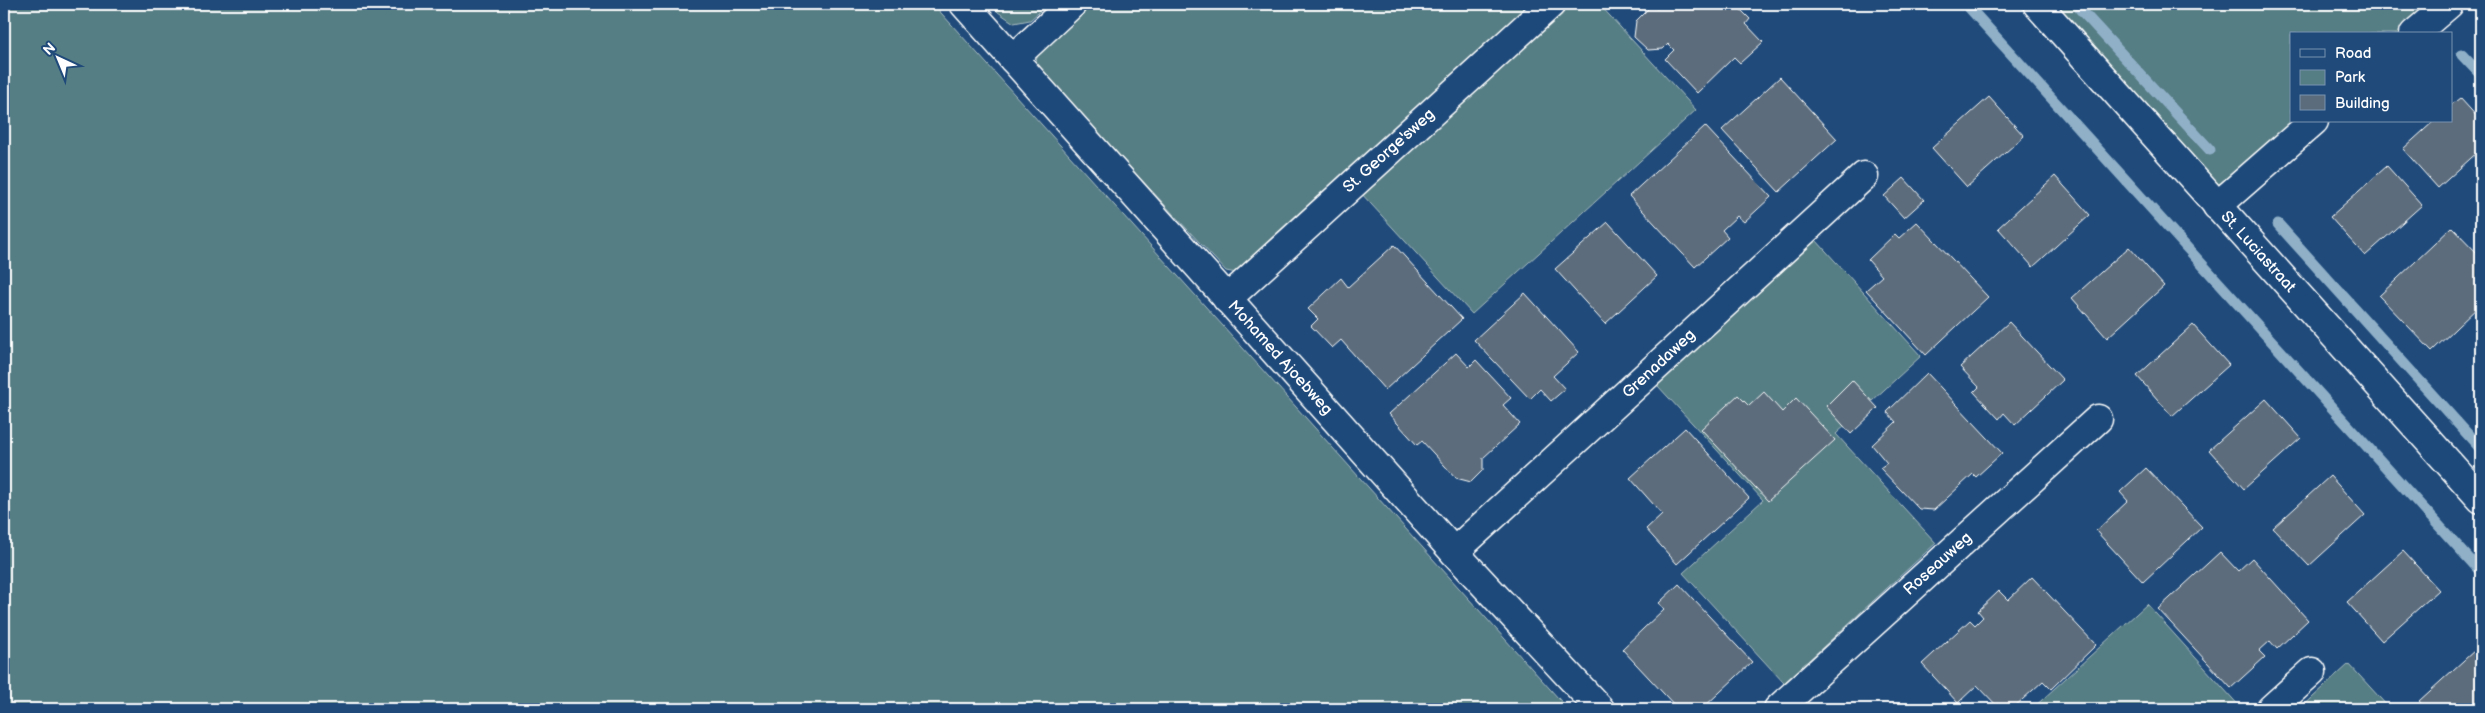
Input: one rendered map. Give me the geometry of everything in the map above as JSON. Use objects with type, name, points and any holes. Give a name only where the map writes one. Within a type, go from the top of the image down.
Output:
[{"type":"street","name":"Mohamed Ajoebweg","points":[[964,4],[1454,552],[1600,709]]},
{"type":"street","points":[[1013,59],[1072,4]]},
{"type":"street","name":"St. George'sweg","points":[[1227,299],[1551,4]]},
{"type":"street","name":"St. Luciastraat","points":[[2037,4],[2481,499]]},
{"type":"street","points":[[2416,32],[2449,4]]},
{"type":"street","points":[[2217,206],[2313,122]]},
{"type":"street","name":"Grenadaweg","points":[[1454,552],[1864,176]]},
{"type":"street","name":"Roseauweg","points":[[1778,709],[2098,419]]},
{"type":"street","points":[[2271,709],[2312,672]]},
{"type":"green space","points":[[4,4],[933,4],[1568,709],[4,709]]},
{"type":"green space","points":[[990,4],[1048,4],[1030,20],[1014,23]]},
{"type":"green space","points":[[1090,4],[1538,4],[1242,274],[1226,271],[1035,65],[1039,50]]},
{"type":"green space","points":[[1566,4],[1599,4],[1696,110],[1472,314],[1360,192]]},
{"type":"green space","points":[[2048,4],[2433,4],[2400,32],[2290,32],[2290,122],[2296,122],[2215,192]]},
{"type":"green space","points":[[1816,240],[1921,356],[1836,434],[1936,543],[1784,683],[1683,573],[1763,500],[1657,385]]},
{"type":"green space","points":[[2147,604],[2242,709],[2032,709]]},
{"type":"green space","points":[[2349,664],[2390,709],[2300,709]]},
{"type":"building","points":[[1662,4],[1735,4],[1750,19],[1746,24],[1763,42],[1740,63],[1734,57],[1697,93],[1665,59],[1674,50],[1668,44],[1663,49],[1648,50],[1634,37],[1636,21],[1652,5],[1657,9]]},
{"type":"building","points":[[1780,77],[1837,139],[1779,192],[1722,130]]},
{"type":"building","points":[[1989,97],[2024,136],[1967,187],[1932,148]]},
{"type":"building","points":[[2460,98],[2481,121],[2481,149],[2438,188],[2403,149],[2433,122],[2452,122],[2452,104]]},
{"type":"building","points":[[1705,126],[1771,197],[1744,222],[1737,216],[1722,230],[1728,237],[1695,267],[1629,196]]},
{"type":"building","points":[[2387,166],[2422,205],[2365,256],[2330,217]]},
{"type":"building","points":[[2055,176],[2090,215],[2033,267],[1998,228]]},
{"type":"building","points":[[1904,178],[1924,200],[1904,218],[1884,196]]},
{"type":"building","points":[[1608,222],[1657,276],[1605,324],[1555,269]]},
{"type":"building","points":[[1917,222],[1988,297],[1926,355],[1866,290],[1882,276],[1868,260],[1895,234],[1899,238]]},
{"type":"building","points":[[2452,227],[2481,257],[2481,304],[2432,351],[2379,296]]},
{"type":"building","points":[[1394,245],[1462,319],[1385,390],[1341,340],[1332,348],[1311,326],[1318,319],[1308,309],[1341,278],[1348,287]]},
{"type":"building","points":[[2129,247],[2164,286],[2107,338],[2072,298]]},
{"type":"building","points":[[1525,293],[1579,352],[1553,376],[1565,389],[1551,401],[1540,389],[1530,399],[1474,340]]},
{"type":"building","points":[[2009,322],[2063,380],[2015,425],[2004,413],[1999,419],[1974,392],[1979,387],[1960,367]]},
{"type":"building","points":[[2193,325],[2229,365],[2172,416],[2137,376]]},
{"type":"building","points":[[1456,353],[1469,367],[1476,360],[1511,398],[1503,405],[1520,424],[1483,458],[1483,470],[1471,482],[1456,478],[1422,441],[1417,445],[1389,414]]},
{"type":"building","points":[[1927,373],[2002,453],[1976,477],[1973,474],[1934,510],[1919,509],[1880,468],[1887,463],[1872,445],[1896,422],[1887,412]]},
{"type":"building","points":[[1852,380],[1878,408],[1851,434],[1826,406]]},
{"type":"building","points":[[1764,392],[1782,412],[1796,398],[1835,440],[1768,501],[1701,429],[1738,395],[1749,406]]},
{"type":"building","points":[[2266,399],[2301,438],[2244,489],[2209,450]]},
{"type":"building","points":[[1685,428],[1749,498],[1677,564],[1646,529],[1662,514],[1630,478]]},
{"type":"building","points":[[2146,468],[2202,527],[2143,582],[2096,531],[2128,501],[2120,492]]},
{"type":"building","points":[[2330,476],[2365,515],[2309,566],[2273,528]]},
{"type":"building","points":[[2403,551],[2439,590],[2382,641],[2347,602]]},
{"type":"building","points":[[2220,552],[2238,571],[2252,558],[2308,620],[2277,649],[2270,641],[2259,651],[2265,657],[2231,688],[2158,609]]},
{"type":"building","points":[[2032,577],[2096,645],[2051,689],[2043,681],[2012,709],[2000,709],[1977,685],[1958,703],[1922,664],[1970,620],[1975,625],[1983,617],[1978,611],[1999,591],[2008,600]]},
{"type":"building","points":[[1679,584],[1752,662],[1702,709],[1678,709],[1622,649],[1664,609],[1659,603]]},
{"type":"building","points":[[2475,650],[2481,657],[2481,709],[2427,709],[2419,701]]},
{"type":"waterway","points":[[1966,4],[2481,572]]},
{"type":"waterway","points":[[2080,9],[2210,150]]},
{"type":"waterway","points":[[2462,55],[2481,75]]},
{"type":"waterway","points":[[2278,224],[2481,449]]}]
